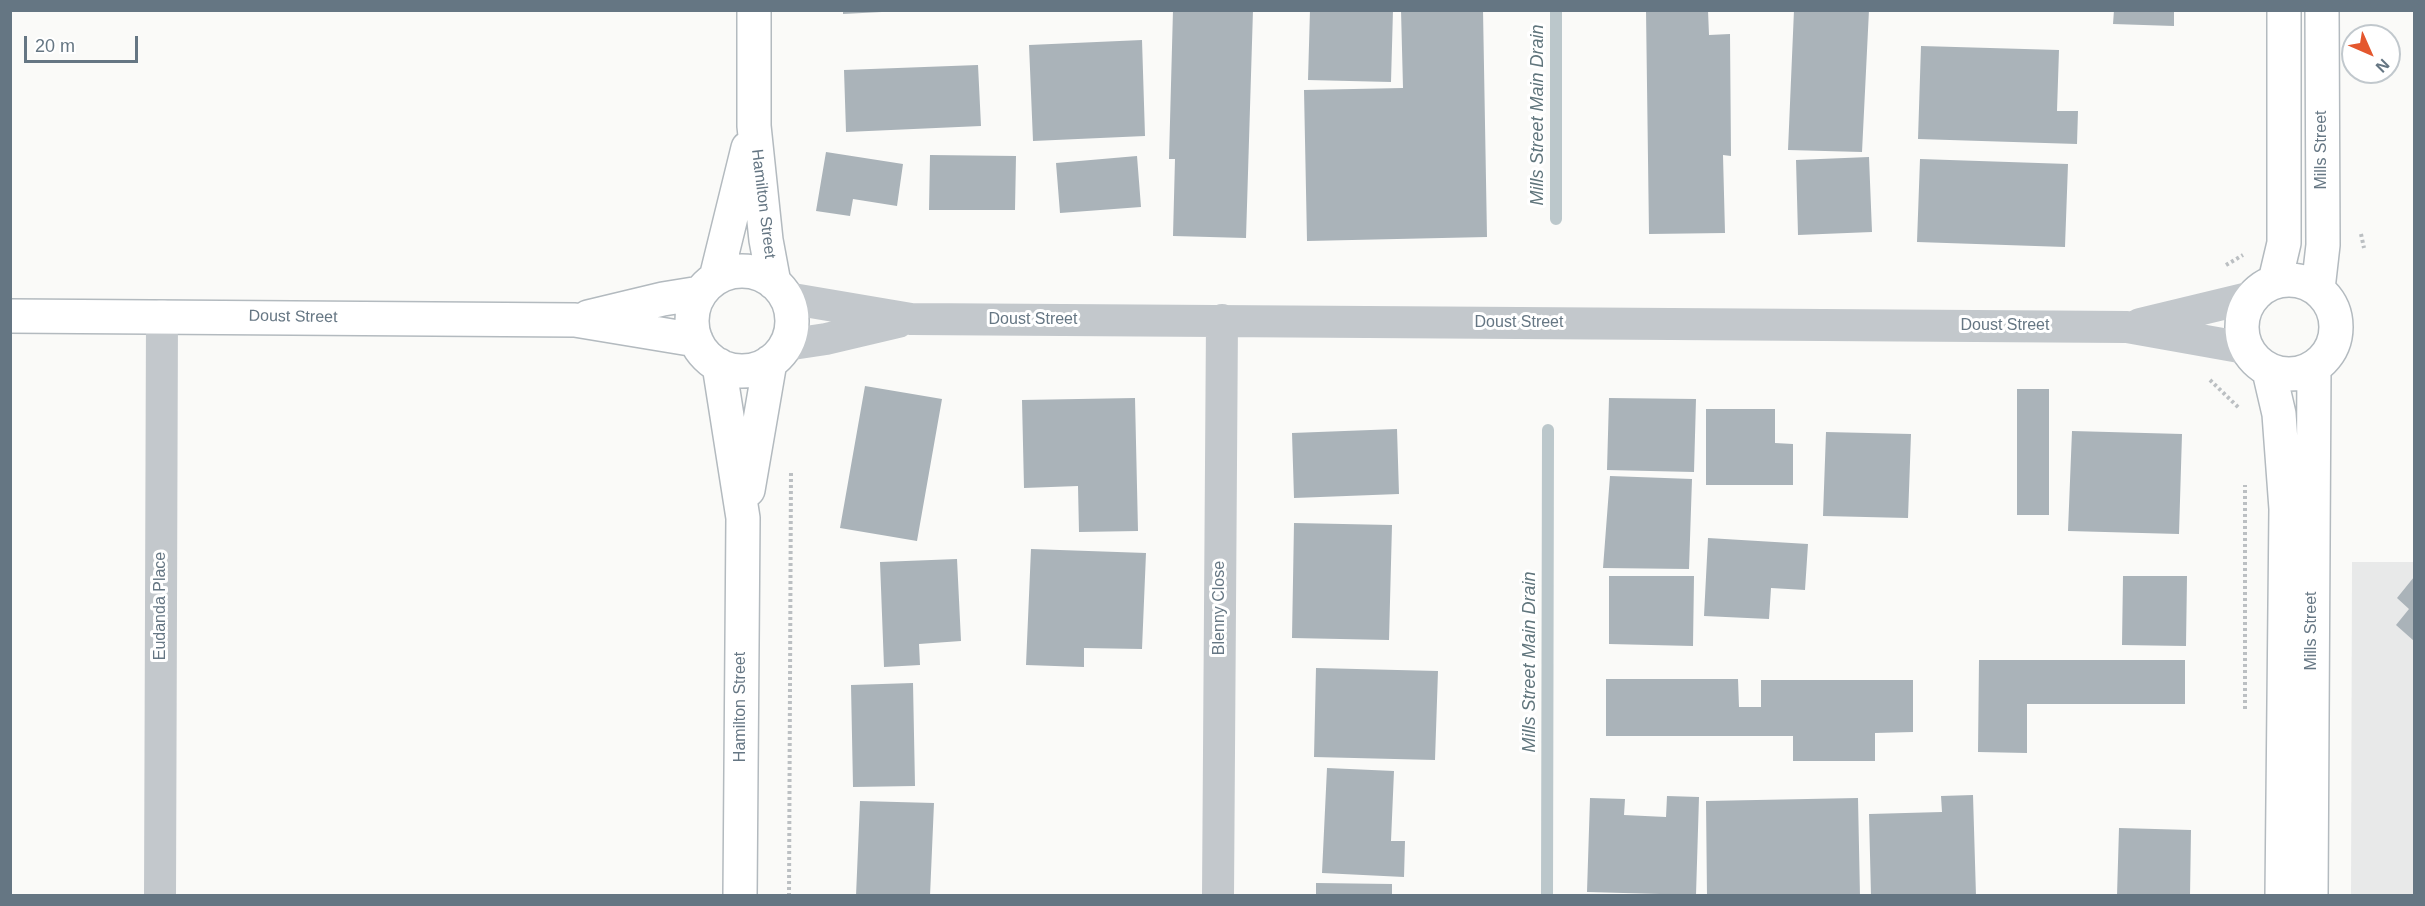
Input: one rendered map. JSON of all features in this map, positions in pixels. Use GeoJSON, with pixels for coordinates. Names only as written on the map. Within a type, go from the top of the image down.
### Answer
{"type":"FeatureCollection","features":[{"type":"Feature","properties":{"kind":"street","name":"Hamilton Street"},"geometry":{"type":"LineString","coordinates":[[754,10],[754,126],[766,240],[781,290]]}},
{"type":"Feature","properties":{"kind":"street"},"geometry":{"type":"LineString","coordinates":[[2263,289],[2290,279],[2305,282],[2318,289],[2329,300],[2335,314],[2336,329],[2333,344],[2314,368],[2300,374],[2284,375],[2269,371],[2259,365],[2245,348],[2241,322],[2263,289],[2284,243],[2283,10]]}},
{"type":"Feature","properties":{"kind":"street","name":"Mills Street"},"geometry":{"type":"LineString","coordinates":[[2318,289],[2323,245],[2322,10]]}},
{"type":"Feature","properties":{"kind":"street","name":"Hamilton Street"},"geometry":{"type":"LineString","coordinates":[[708,286],[754,126]]}},
{"type":"Feature","properties":{"kind":"street"},"geometry":{"type":"LineString","coordinates":[[743,270],[757,272],[781,290],[792,313],[792,330],[778,354],[758,369],[745,371],[719,365],[702,350],[696,340],[692,324],[694,308],[708,286],[729,272],[743,270]]}},
{"type":"Feature","properties":{"kind":"street","name":"Doust Street"},"geometry":{"type":"LineString","coordinates":[[575,320],[708,286]]}},
{"type":"Feature","properties":{"kind":"street","name":"Doust Street"},"geometry":{"type":"LineString","coordinates":[[2127,327],[2263,289]]}},
{"type":"Feature","properties":{"kind":"street","name":"Doust Street"},"geometry":{"type":"LineString","coordinates":[[781,290],[911,320]]}},
{"type":"Feature","properties":{"kind":"street","name":"Doust Street"},"geometry":{"type":"LineString","coordinates":[[10,316],[575,320],[696,340]]}},
{"type":"Feature","properties":{"kind":"street","name":"Eudanda Place"},"geometry":{"type":"LineString","coordinates":[[160,896],[162,316]]}},
{"type":"Feature","properties":{"kind":"street","name":"Doust Street"},"geometry":{"type":"LineString","coordinates":[[778,354],[826,339],[911,320],[2127,327],[2245,348]]}},
{"type":"Feature","properties":{"kind":"street","name":"Blenny Close"},"geometry":{"type":"LineString","coordinates":[[1218,896],[1222,321]]}},
{"type":"Feature","properties":{"kind":"street","name":"Hamilton Street"},"geometry":{"type":"LineString","coordinates":[[743,518],[778,354]]}},
{"type":"Feature","properties":{"kind":"street","name":"Hamilton Street"},"geometry":{"type":"LineString","coordinates":[[719,365],[743,518],[740,896]]}},
{"type":"Feature","properties":{"kind":"street","name":"Mills Street"},"geometry":{"type":"LineString","coordinates":[[2311,896],[2314,368]]}},
{"type":"Feature","properties":{"kind":"street","name":"Mills Street"},"geometry":{"type":"LineString","coordinates":[[2269,371],[2280,425],[2286,508],[2282,896]]}},
{"type":"Feature","properties":{"kind":"path"},"geometry":{"type":"LineString","coordinates":[[2221,268],[2246,253]]}},
{"type":"Feature","properties":{"kind":"path"},"geometry":{"type":"LineString","coordinates":[[2210,380],[2245,414]]}},
{"type":"Feature","properties":{"kind":"path"},"geometry":{"type":"LineString","coordinates":[[789,896],[790,460]]}},
{"type":"Feature","properties":{"kind":"path"},"geometry":{"type":"LineString","coordinates":[[2245,473],[2245,721]]}},
{"type":"Feature","properties":{"kind":"shaded area"},"geometry":{"type":"Polygon","coordinates":[[[2352,562],[2414,562],[2414,895],[2351,896],[2352,562]]]}},
{"type":"Feature","properties":{"kind":"building"},"geometry":{"type":"Polygon","coordinates":[[[843,10],[882,10],[882,12],[843,14],[843,10]]]}},
{"type":"Feature","properties":{"kind":"building"},"geometry":{"type":"Polygon","coordinates":[[[1173,10],[1253,10],[1246,238],[1173,236],[1175,159],[1169,159],[1173,10]]]}},
{"type":"Feature","properties":{"kind":"building"},"geometry":{"type":"Polygon","coordinates":[[[1310,10],[1393,10],[1391,82],[1308,80],[1310,10]]]}},
{"type":"Feature","properties":{"kind":"building"},"geometry":{"type":"Polygon","coordinates":[[[1401,10],[1483,10],[1487,237],[1307,241],[1304,90],[1403,88],[1401,10]]]}},
{"type":"Feature","properties":{"kind":"building"},"geometry":{"type":"Polygon","coordinates":[[[1646,10],[1708,10],[1709,35],[1730,34],[1731,156],[1723,155],[1725,233],[1649,234],[1646,10]]]}},
{"type":"Feature","properties":{"kind":"building"},"geometry":{"type":"Polygon","coordinates":[[[1794,10],[1869,10],[1862,152],[1788,150],[1794,10]]]}},
{"type":"Feature","properties":{"kind":"building"},"geometry":{"type":"Polygon","coordinates":[[[2114,10],[2174,10],[2174,26],[2113,24],[2114,10]]]}},
{"type":"Feature","properties":{"kind":"building"},"geometry":{"type":"Polygon","coordinates":[[[1142,40],[1145,136],[1033,141],[1029,45],[1142,40]]]}},
{"type":"Feature","properties":{"kind":"building"},"geometry":{"type":"Polygon","coordinates":[[[1921,46],[2059,50],[2057,111],[2078,111],[2077,144],[1918,139],[1921,46]]]}},
{"type":"Feature","properties":{"kind":"building"},"geometry":{"type":"Polygon","coordinates":[[[978,65],[981,126],[846,132],[844,70],[978,65]]]}},
{"type":"Feature","properties":{"kind":"building"},"geometry":{"type":"Polygon","coordinates":[[[826,152],[903,164],[897,206],[853,199],[850,216],[816,211],[826,152]]]}},
{"type":"Feature","properties":{"kind":"building"},"geometry":{"type":"Polygon","coordinates":[[[930,155],[1016,156],[1015,210],[929,210],[930,155]]]}},
{"type":"Feature","properties":{"kind":"building"},"geometry":{"type":"Polygon","coordinates":[[[1137,156],[1141,207],[1060,213],[1056,163],[1137,156]]]}},
{"type":"Feature","properties":{"kind":"building"},"geometry":{"type":"Polygon","coordinates":[[[1869,157],[1872,232],[1798,235],[1796,160],[1869,157]]]}},
{"type":"Feature","properties":{"kind":"building"},"geometry":{"type":"Polygon","coordinates":[[[1920,159],[2068,164],[2065,247],[1917,242],[1920,159]]]}},
{"type":"Feature","properties":{"kind":"building"},"geometry":{"type":"Polygon","coordinates":[[[865,386],[942,399],[917,541],[840,528],[865,386]]]}},
{"type":"Feature","properties":{"kind":"building"},"geometry":{"type":"Polygon","coordinates":[[[2017,389],[2049,389],[2049,515],[2017,515],[2017,389]]]}},
{"type":"Feature","properties":{"kind":"building"},"geometry":{"type":"Polygon","coordinates":[[[1135,398],[1138,531],[1079,532],[1078,486],[1024,488],[1022,400],[1135,398]]]}},
{"type":"Feature","properties":{"kind":"building"},"geometry":{"type":"Polygon","coordinates":[[[1609,398],[1696,399],[1694,472],[1607,470],[1609,398]]]}},
{"type":"Feature","properties":{"kind":"building"},"geometry":{"type":"Polygon","coordinates":[[[1706,409],[1775,409],[1775,443],[1793,444],[1793,485],[1706,485],[1706,409]]]}},
{"type":"Feature","properties":{"kind":"building"},"geometry":{"type":"Polygon","coordinates":[[[1397,429],[1399,494],[1294,498],[1292,433],[1397,429]]]}},
{"type":"Feature","properties":{"kind":"building"},"geometry":{"type":"Polygon","coordinates":[[[2072,431],[2182,434],[2179,534],[2068,531],[2072,431]]]}},
{"type":"Feature","properties":{"kind":"building"},"geometry":{"type":"Polygon","coordinates":[[[1826,432],[1911,434],[1908,518],[1823,516],[1826,432]]]}},
{"type":"Feature","properties":{"kind":"building"},"geometry":{"type":"Polygon","coordinates":[[[1610,476],[1692,479],[1689,569],[1603,568],[1610,476]]]}},
{"type":"Feature","properties":{"kind":"building"},"geometry":{"type":"Polygon","coordinates":[[[1294,523],[1392,525],[1389,640],[1292,638],[1294,523]]]}},
{"type":"Feature","properties":{"kind":"building"},"geometry":{"type":"Polygon","coordinates":[[[1708,538],[1808,544],[1805,590],[1771,588],[1769,619],[1704,616],[1708,538]]]}},
{"type":"Feature","properties":{"kind":"building"},"geometry":{"type":"Polygon","coordinates":[[[1031,549],[1146,553],[1142,649],[1084,648],[1084,667],[1026,665],[1031,549]]]}},
{"type":"Feature","properties":{"kind":"building"},"geometry":{"type":"Polygon","coordinates":[[[957,559],[961,641],[919,644],[920,665],[884,667],[880,562],[957,559]]]}},
{"type":"Feature","properties":{"kind":"building"},"geometry":{"type":"Polygon","coordinates":[[[1609,576],[1694,576],[1693,646],[1609,644],[1609,576]]]}},
{"type":"Feature","properties":{"kind":"building"},"geometry":{"type":"Polygon","coordinates":[[[2123,576],[2187,576],[2186,646],[2122,645],[2123,576]]]}},
{"type":"Feature","properties":{"kind":"building"},"geometry":{"type":"Polygon","coordinates":[[[2414,577],[2414,641],[2396,625],[2409,609],[2397,598],[2414,577]]]}},
{"type":"Feature","properties":{"kind":"building"},"geometry":{"type":"Polygon","coordinates":[[[1979,660],[2185,660],[2185,704],[2027,704],[2027,753],[1978,752],[1979,660]]]}},
{"type":"Feature","properties":{"kind":"building"},"geometry":{"type":"Polygon","coordinates":[[[1316,668],[1438,671],[1435,760],[1314,757],[1316,668]]]}},
{"type":"Feature","properties":{"kind":"building"},"geometry":{"type":"Polygon","coordinates":[[[1606,679],[1738,679],[1739,707],[1761,707],[1761,680],[1913,680],[1913,732],[1875,733],[1875,761],[1793,761],[1793,736],[1606,736],[1606,679]]]}},
{"type":"Feature","properties":{"kind":"building"},"geometry":{"type":"Polygon","coordinates":[[[913,683],[915,786],[853,787],[851,685],[913,683]]]}},
{"type":"Feature","properties":{"kind":"building"},"geometry":{"type":"Polygon","coordinates":[[[1327,768],[1394,771],[1391,841],[1405,841],[1404,877],[1322,873],[1327,768]]]}},
{"type":"Feature","properties":{"kind":"building"},"geometry":{"type":"Polygon","coordinates":[[[1973,795],[1976,896],[1871,896],[1869,814],[1942,812],[1941,796],[1973,795]]]}},
{"type":"Feature","properties":{"kind":"building"},"geometry":{"type":"Polygon","coordinates":[[[1667,796],[1699,797],[1696,895],[1587,892],[1590,798],[1625,799],[1624,815],[1666,817],[1667,796]]]}},
{"type":"Feature","properties":{"kind":"building"},"geometry":{"type":"Polygon","coordinates":[[[1858,798],[1860,896],[1707,896],[1706,801],[1858,798]]]}},
{"type":"Feature","properties":{"kind":"building"},"geometry":{"type":"Polygon","coordinates":[[[860,801],[934,803],[930,896],[856,896],[860,801]]]}},
{"type":"Feature","properties":{"kind":"building"},"geometry":{"type":"Polygon","coordinates":[[[2119,828],[2191,830],[2190,896],[2117,896],[2119,828]]]}},
{"type":"Feature","properties":{"kind":"building"},"geometry":{"type":"Polygon","coordinates":[[[1316,883],[1392,884],[1392,896],[1316,896],[1316,883]]]}},
{"type":"Feature","properties":{"kind":"waterway","name":"Mills Street Main Drain"},"geometry":{"type":"LineString","coordinates":[[1556,10],[1556,219]]}},
{"type":"Feature","properties":{"kind":"waterway","name":"Mills Street Main Drain"},"geometry":{"type":"LineString","coordinates":[[1547,896],[1548,430]]}}]}
